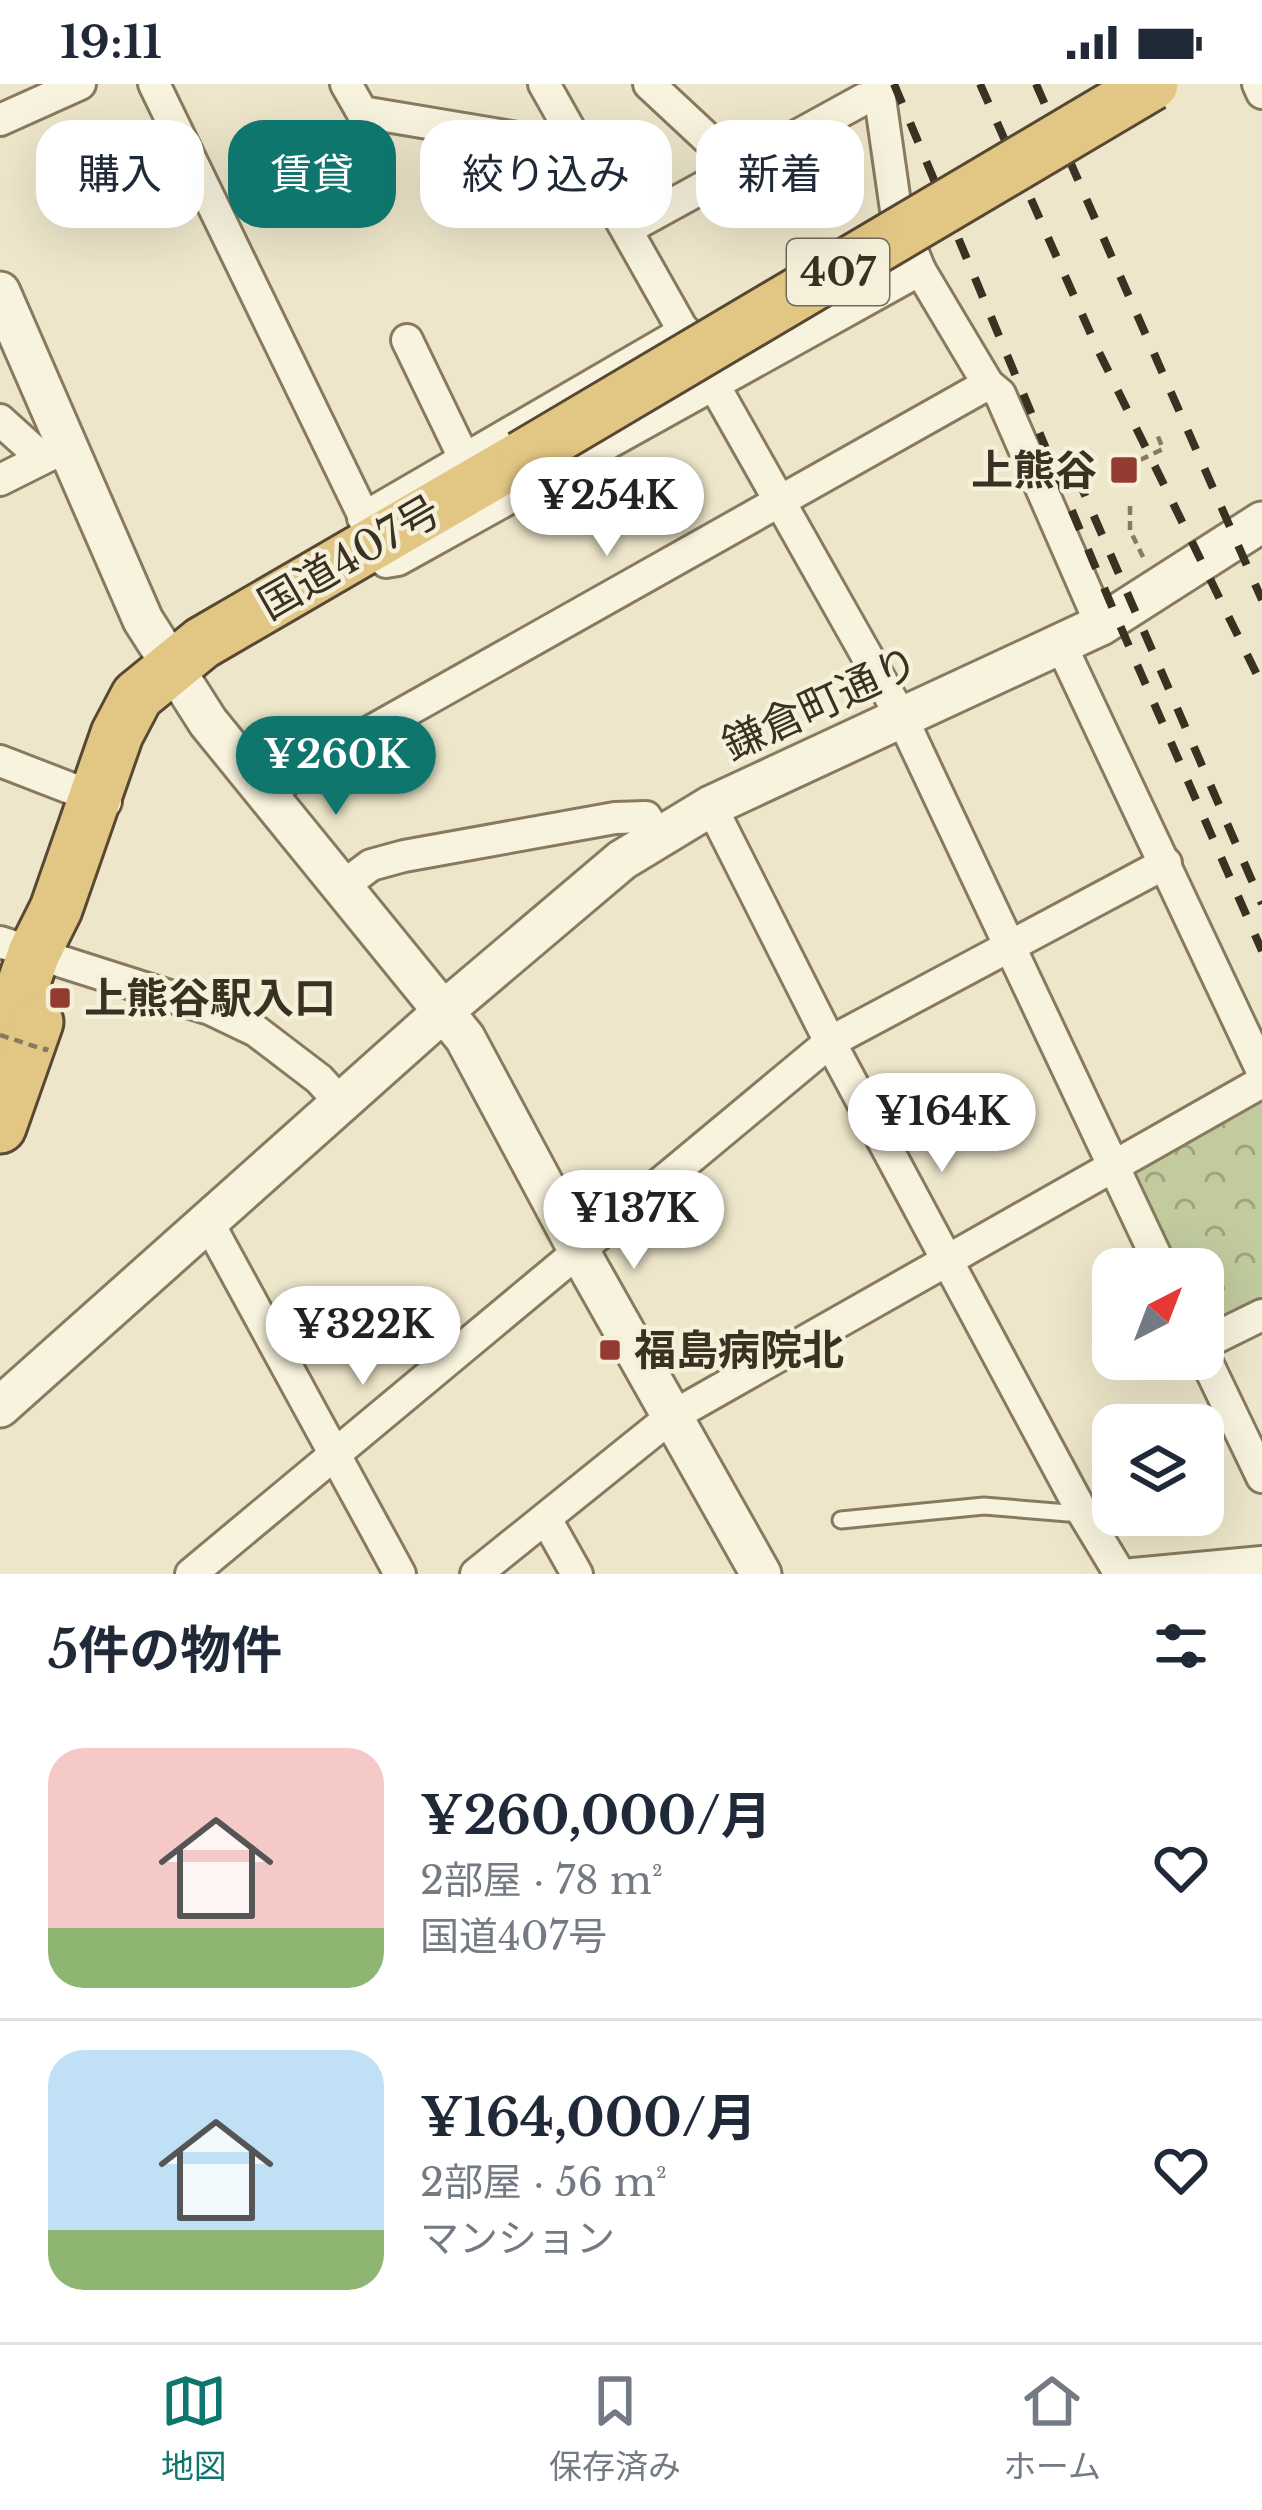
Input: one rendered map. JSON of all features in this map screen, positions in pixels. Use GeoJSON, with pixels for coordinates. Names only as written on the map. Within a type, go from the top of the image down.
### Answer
{"type":"FeatureCollection","features":[{"type":"Feature","properties":{"kind":"highway","name":"国道407号"},"geometry":{"type":"LineString","coordinates":[[170,668],[370,530],[522,457],[1152,84]]}},
{"type":"Feature","properties":{"kind":"highway"},"geometry":{"type":"LineString","coordinates":[[0,1127],[31,952],[170,668]]}},
{"type":"Feature","properties":{"kind":"highway"},"geometry":{"type":"LineString","coordinates":[[24,1049],[31,952]]}},
{"type":"Feature","properties":{"kind":"street"},"geometry":{"type":"LineString","coordinates":[[0,120],[80,84]]}},
{"type":"Feature","properties":{"kind":"street"},"geometry":{"type":"LineString","coordinates":[[154,84],[386,562],[398,560],[920,270]]}},
{"type":"Feature","properties":{"kind":"street"},"geometry":{"type":"LineString","coordinates":[[346,84],[362,112],[420,122]]}},
{"type":"Feature","properties":{"kind":"street"},"geometry":{"type":"LineString","coordinates":[[544,84],[565,120]]}},
{"type":"Feature","properties":{"kind":"street"},"geometry":{"type":"LineString","coordinates":[[649,84],[696,128]]}},
{"type":"Feature","properties":{"kind":"street"},"geometry":{"type":"LineString","coordinates":[[1258,84],[1262,93]]}},
{"type":"Feature","properties":{"kind":"street"},"geometry":{"type":"LineString","coordinates":[[826,120],[879,90],[896,210],[920,270],[988,384],[1000,394],[1101,625]]}},
{"type":"Feature","properties":{"kind":"street"},"geometry":{"type":"LineString","coordinates":[[696,191],[627,229],[902,718],[1152,1248]]}},
{"type":"Feature","properties":{"kind":"street"},"geometry":{"type":"LineString","coordinates":[[370,530],[464,458],[896,210]]}},
{"type":"Feature","properties":{"kind":"street"},"geometry":{"type":"LineString","coordinates":[[0,292],[54,452],[170,668],[208,722],[465,1038],[761,1574]]}},
{"type":"Feature","properties":{"kind":"street"},"geometry":{"type":"LineString","coordinates":[[407,340],[464,458]]}},
{"type":"Feature","properties":{"kind":"street"},"geometry":{"type":"LineString","coordinates":[[268,795],[293,775],[988,384]]}},
{"type":"Feature","properties":{"kind":"street"},"geometry":{"type":"LineString","coordinates":[[0,420],[54,452]]}},
{"type":"Feature","properties":{"kind":"street"},"geometry":{"type":"LineString","coordinates":[[0,480],[54,452]]}},
{"type":"Feature","properties":{"kind":"street","name":"鎌倉町通り"},"geometry":{"type":"LineString","coordinates":[[0,1407],[445,1010],[622,860],[712,806],[1101,625],[1262,522]]}},
{"type":"Feature","properties":{"kind":"street"},"geometry":{"type":"LineString","coordinates":[[1061,645],[1262,1071]]}},
{"type":"Feature","properties":{"kind":"street"},"geometry":{"type":"LineString","coordinates":[[0,761],[107,802]]}},
{"type":"Feature","properties":{"kind":"street"},"geometry":{"type":"LineString","coordinates":[[712,806],[830,1042],[1120,1574]]}},
{"type":"Feature","properties":{"kind":"street"},"geometry":{"type":"LineString","coordinates":[[343,886],[371,865],[404,856],[615,818],[646,817],[658,836]]}},
{"type":"Feature","properties":{"kind":"street"},"geometry":{"type":"LineString","coordinates":[[190,1574],[830,1042],[1166,863]]}},
{"type":"Feature","properties":{"kind":"street"},"geometry":{"type":"LineString","coordinates":[[31,952],[210,1010],[256,1031],[319,1079],[340,1103]]}},
{"type":"Feature","properties":{"kind":"street"},"geometry":{"type":"LineString","coordinates":[[476,1574],[671,1417],[1262,1082]]}},
{"type":"Feature","properties":{"kind":"street"},"geometry":{"type":"LineString","coordinates":[[208,1222],[400,1574]]}},
{"type":"Feature","properties":{"kind":"street"},"geometry":{"type":"LineString","coordinates":[[1224,1334],[1262,1316]]}},
{"type":"Feature","properties":{"kind":"street"},"geometry":{"type":"LineString","coordinates":[[1215,1380],[1262,1477]]}},
{"type":"Feature","properties":{"kind":"street"},"geometry":{"type":"LineString","coordinates":[[546,1519],[577,1574]]}},
{"type":"Feature","properties":{"kind":"street"},"geometry":{"type":"LineString","coordinates":[[1133,1574],[1262,1562]]}},
{"type":"Feature","properties":{"kind":"lane"},"geometry":{"type":"LineString","coordinates":[[841,1520],[983,1506],[1068,1513],[1080,1508]]}},
{"type":"Feature","properties":{"kind":"path"},"geometry":{"type":"LineString","coordinates":[[1140,460],[1163,449],[1157,434]]}},
{"type":"Feature","properties":{"kind":"path"},"geometry":{"type":"LineString","coordinates":[[1130,506],[1130,530],[1152,575]]}},
{"type":"Feature","properties":{"kind":"path"},"geometry":{"type":"LineString","coordinates":[[0,1034],[46,1050],[24,1049]]}},
{"type":"Feature","properties":{"kind":"green space"},"geometry":{"type":"Polygon","coordinates":[[[1262,1100],[1262,1303],[1224,1321],[1224,1248],[1167,1248],[1131,1171],[1262,1100]]]}},
{"type":"Feature","properties":{"kind":"railway"},"geometry":{"type":"LineString","coordinates":[[894,84],[1115,614],[1262,951]]}},
{"type":"Feature","properties":{"kind":"railway"},"geometry":{"type":"LineString","coordinates":[[980,84],[1097,348],[1262,685]]}},
{"type":"Feature","properties":{"kind":"railway"},"geometry":{"type":"LineString","coordinates":[[1036,84],[1262,600]]}},
{"type":"Feature","properties":{"kind":"railway"},"geometry":{"type":"LineString","coordinates":[[1077,477],[1262,904]]}},
{"type":"Feature","properties":{"kind":"place","name":"上熊谷"},"geometry":{"type":"Point","coordinates":[1124,470]}},
{"type":"Feature","properties":{"kind":"place","name":"上熊谷駅入口"},"geometry":{"type":"Point","coordinates":[60,998]}},
{"type":"Feature","properties":{"kind":"place","name":"福島病院北"},"geometry":{"type":"Point","coordinates":[610,1350]}}]}
